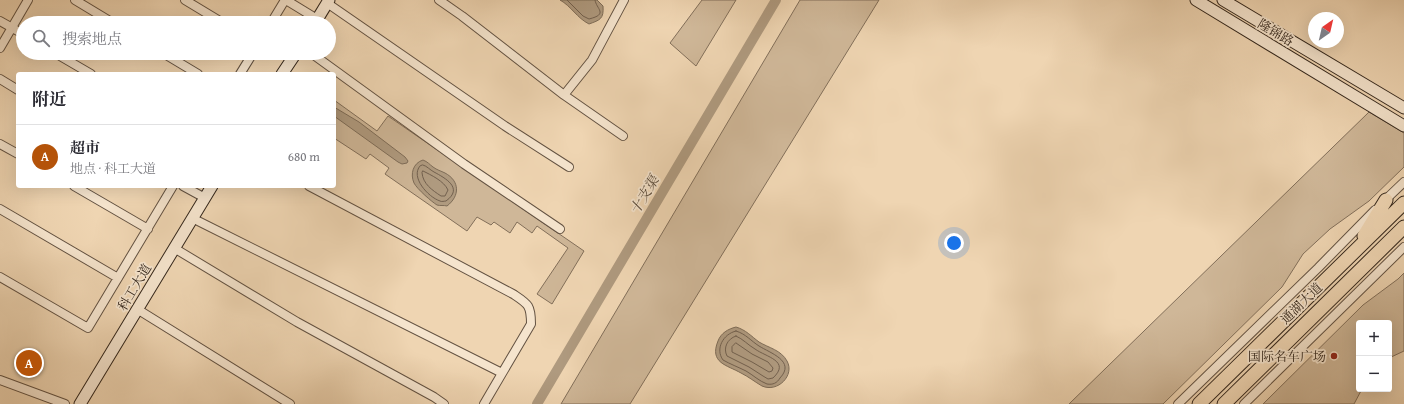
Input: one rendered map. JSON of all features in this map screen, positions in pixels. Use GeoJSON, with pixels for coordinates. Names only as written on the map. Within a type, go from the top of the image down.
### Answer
{"type":"FeatureCollection","features":[{"type":"Feature","properties":{"kind":"main road","name":"隆锦路"},"geometry":{"type":"LineString","coordinates":[[1196,0],[1404,126]]}},
{"type":"Feature","properties":{"kind":"main road","name":"隆锦路"},"geometry":{"type":"LineString","coordinates":[[1223,0],[1404,108]]}},
{"type":"Feature","properties":{"kind":"main road"},"geometry":{"type":"LineString","coordinates":[[319,16],[328,1]]}},
{"type":"Feature","properties":{"kind":"main road"},"geometry":{"type":"LineString","coordinates":[[283,72],[291,60]]}},
{"type":"Feature","properties":{"kind":"main road","name":"科工大道"},"geometry":{"type":"LineString","coordinates":[[80,404],[211,188]]}},
{"type":"Feature","properties":{"kind":"main road"},"geometry":{"type":"LineString","coordinates":[[1354,252],[1386,200]]}},
{"type":"Feature","properties":{"kind":"main road","name":"通湖大道"},"geometry":{"type":"LineString","coordinates":[[1199,404],[1404,203]]}},
{"type":"Feature","properties":{"kind":"main road","name":"通湖大道"},"geometry":{"type":"LineString","coordinates":[[1224,404],[1404,227]]}},
{"type":"Feature","properties":{"kind":"street"},"geometry":{"type":"LineString","coordinates":[[19,16],[28,0]]}},
{"type":"Feature","properties":{"kind":"street"},"geometry":{"type":"LineString","coordinates":[[75,0],[101,16]]}},
{"type":"Feature","properties":{"kind":"street"},"geometry":{"type":"LineString","coordinates":[[185,0],[212,16]]}},
{"type":"Feature","properties":{"kind":"street"},"geometry":{"type":"LineString","coordinates":[[275,16],[285,0],[309,16]]}},
{"type":"Feature","properties":{"kind":"street"},"geometry":{"type":"LineString","coordinates":[[439,0],[564,95],[623,136]]}},
{"type":"Feature","properties":{"kind":"street"},"geometry":{"type":"LineString","coordinates":[[564,95],[592,60],[624,0]]}},
{"type":"Feature","properties":{"kind":"street"},"geometry":{"type":"LineString","coordinates":[[328,1],[505,126],[570,167]]}},
{"type":"Feature","properties":{"kind":"street"},"geometry":{"type":"LineString","coordinates":[[0,21],[16,30]]}},
{"type":"Feature","properties":{"kind":"street"},"geometry":{"type":"LineString","coordinates":[[0,48],[16,21]]}},
{"type":"Feature","properties":{"kind":"street"},"geometry":{"type":"LineString","coordinates":[[67,60],[88,72]]}},
{"type":"Feature","properties":{"kind":"street"},"geometry":{"type":"LineString","coordinates":[[175,60],[195,72]]}},
{"type":"Feature","properties":{"kind":"street"},"geometry":{"type":"LineString","coordinates":[[241,72],[249,60]]}},
{"type":"Feature","properties":{"kind":"street"},"geometry":{"type":"LineString","coordinates":[[321,60],[464,164],[560,229]]}},
{"type":"Feature","properties":{"kind":"street"},"geometry":{"type":"LineString","coordinates":[[0,79],[16,89]]}},
{"type":"Feature","properties":{"kind":"street"},"geometry":{"type":"LineString","coordinates":[[0,144],[16,153]]}},
{"type":"Feature","properties":{"kind":"street"},"geometry":{"type":"LineString","coordinates":[[1178,404],[1404,182]]}},
{"type":"Feature","properties":{"kind":"street"},"geometry":{"type":"LineString","coordinates":[[77,188],[148,229]]}},
{"type":"Feature","properties":{"kind":"street"},"geometry":{"type":"LineString","coordinates":[[0,277],[88,328],[172,188]]}},
{"type":"Feature","properties":{"kind":"street"},"geometry":{"type":"LineString","coordinates":[[188,188],[205,198]]}},
{"type":"Feature","properties":{"kind":"street"},"geometry":{"type":"LineString","coordinates":[[313,188],[526,302],[531,311],[531,324],[484,404]]}},
{"type":"Feature","properties":{"kind":"street"},"geometry":{"type":"LineString","coordinates":[[0,208],[118,278]]}},
{"type":"Feature","properties":{"kind":"street"},"geometry":{"type":"LineString","coordinates":[[192,218],[502,373]]}},
{"type":"Feature","properties":{"kind":"street"},"geometry":{"type":"LineString","coordinates":[[1244,404],[1404,247]]}},
{"type":"Feature","properties":{"kind":"street"},"geometry":{"type":"LineString","coordinates":[[174,248],[297,322],[434,396],[444,404]]}},
{"type":"Feature","properties":{"kind":"street"},"geometry":{"type":"LineString","coordinates":[[137,310],[290,404]]}},
{"type":"Feature","properties":{"kind":"street"},"geometry":{"type":"LineString","coordinates":[[0,380],[65,404]]}},
{"type":"Feature","properties":{"kind":"shaded area"},"geometry":{"type":"Polygon","coordinates":[[[702,0],[736,0],[696,66],[670,43],[702,0]]]}},
{"type":"Feature","properties":{"kind":"shaded area"},"geometry":{"type":"Polygon","coordinates":[[[800,0],[879,0],[630,404],[561,404],[800,0]]]}},
{"type":"Feature","properties":{"kind":"shaded area"},"geometry":{"type":"Polygon","coordinates":[[[336,101],[377,131],[388,116],[584,251],[552,304],[537,294],[568,248],[537,226],[532,233],[517,222],[510,233],[494,222],[491,225],[477,217],[467,231],[385,174],[389,168],[370,154],[366,159],[336,139],[336,101]]]}},
{"type":"Feature","properties":{"kind":"shaded area"},"geometry":{"type":"Polygon","coordinates":[[[1369,112],[1404,133],[1404,167],[1369,201],[1330,229],[1303,254],[1282,287],[1163,404],[1069,404],[1369,112]]]}},
{"type":"Feature","properties":{"kind":"shaded area","name":"国际名车广场"},"geometry":{"type":"Polygon","coordinates":[[[1404,273],[1404,351],[1392,357],[1392,320],[1356,320],[1356,392],[1360,392],[1354,404],[1263,404],[1363,305],[1404,273]]]}},
{"type":"Feature","properties":{"kind":"water"},"geometry":{"type":"Polygon","coordinates":[[[560,0],[597,0],[603,6],[603,14],[599,20],[589,24],[581,19],[560,0]]]}},
{"type":"Feature","properties":{"kind":"water"},"geometry":{"type":"Polygon","coordinates":[[[336,108],[359,122],[405,157],[408,161],[407,163],[402,164],[336,117],[336,108]]]}},
{"type":"Feature","properties":{"kind":"water"},"geometry":{"type":"Polygon","coordinates":[[[423,160],[434,168],[450,176],[456,184],[456,193],[454,198],[447,206],[438,205],[435,203],[421,192],[414,183],[412,176],[413,169],[420,161],[423,160]]]}},
{"type":"Feature","properties":{"kind":"water"},"geometry":{"type":"Polygon","coordinates":[[[736,327],[746,331],[759,342],[782,354],[789,366],[789,372],[784,381],[774,387],[768,388],[762,386],[725,365],[718,359],[716,348],[719,338],[725,332],[736,327]]]}},
{"type":"Feature","properties":{"kind":"waterway","name":"十支渠"},"geometry":{"type":"LineString","coordinates":[[537,404],[776,0]]}},
{"type":"Feature","properties":{"kind":"place","name":"国际名车广场"},"geometry":{"type":"Point","coordinates":[1334,356]}},
{"type":"Feature","properties":{"kind":"place","name":"超市"},"geometry":{"type":"Point","coordinates":[29,363]}}]}
